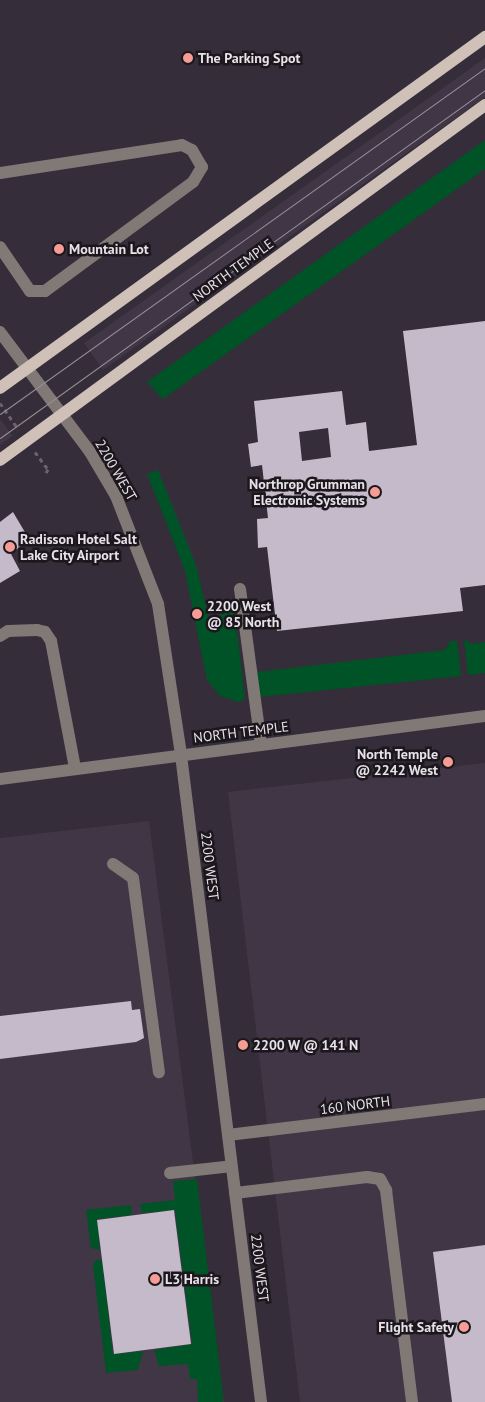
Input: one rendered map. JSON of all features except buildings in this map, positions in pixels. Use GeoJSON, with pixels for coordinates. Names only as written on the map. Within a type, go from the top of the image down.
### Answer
{"type":"FeatureCollection","features":[{"type":"Feature","properties":{"kind":"main road"},"geometry":{"type":"LineString","coordinates":[[0,388],[485,37]]}},
{"type":"Feature","properties":{"kind":"main road","name":"NORTH TEMPLE"},"geometry":{"type":"LineString","coordinates":[[0,460],[485,105]]}},
{"type":"Feature","properties":{"kind":"street"},"geometry":{"type":"LineString","coordinates":[[0,173],[182,145],[192,150],[202,167],[193,182],[45,291],[30,291],[0,247]]}},
{"type":"Feature","properties":{"kind":"street","name":"2200 WEST"},"geometry":{"type":"LineString","coordinates":[[0,332],[62,414],[116,496],[148,572],[164,636],[181,755],[261,1402]]}},
{"type":"Feature","properties":{"kind":"street"},"geometry":{"type":"LineString","coordinates":[[240,590],[260,745]]}},
{"type":"Feature","properties":{"kind":"street"},"geometry":{"type":"LineString","coordinates":[[0,636],[8,631],[37,630],[45,632],[51,640],[75,768]]}},
{"type":"Feature","properties":{"kind":"street","name":"NORTH TEMPLE"},"geometry":{"type":"LineString","coordinates":[[0,779],[485,716]]}},
{"type":"Feature","properties":{"kind":"street"},"geometry":{"type":"LineString","coordinates":[[114,864],[132,878],[159,1072]]}},
{"type":"Feature","properties":{"kind":"street","name":"160 NORTH"},"geometry":{"type":"LineString","coordinates":[[228,1135],[485,1104]]}},
{"type":"Feature","properties":{"kind":"street"},"geometry":{"type":"LineString","coordinates":[[170,1173],[232,1166]]}},
{"type":"Feature","properties":{"kind":"street"},"geometry":{"type":"LineString","coordinates":[[235,1193],[367,1177],[380,1179],[386,1190],[412,1402]]}},
{"type":"Feature","properties":{"kind":"path"},"geometry":{"type":"LineString","coordinates":[[45,475],[48,469]]}},
{"type":"Feature","properties":{"kind":"shaded area"},"geometry":{"type":"Polygon","coordinates":[[[485,58],[485,97],[103,370],[84,343],[485,58]]]}},
{"type":"Feature","properties":{"kind":"shaded area"},"geometry":{"type":"Polygon","coordinates":[[[0,419],[13,436],[0,445],[0,419]]]}},
{"type":"Feature","properties":{"kind":"shaded area"},"geometry":{"type":"Polygon","coordinates":[[[485,763],[485,1402],[300,1402],[228,792],[485,763]]]}},
{"type":"Feature","properties":{"kind":"shaded area"},"geometry":{"type":"Polygon","coordinates":[[[149,821],[224,1402],[0,1402],[0,838],[149,821]]]}},
{"type":"Feature","properties":{"kind":"green space"},"geometry":{"type":"Polygon","coordinates":[[[485,140],[485,169],[163,399],[147,382],[485,140]]]}},
{"type":"Feature","properties":{"kind":"green space"},"geometry":{"type":"Polygon","coordinates":[[[158,470],[196,565],[210,623],[234,605],[245,699],[239,702],[220,696],[207,680],[185,571],[147,474],[158,470]]]}},
{"type":"Feature","properties":{"kind":"green space"},"geometry":{"type":"Polygon","coordinates":[[[464,639],[471,644],[485,642],[485,673],[468,675],[464,639]]]}},
{"type":"Feature","properties":{"kind":"green space"},"geometry":{"type":"Polygon","coordinates":[[[450,641],[457,641],[461,676],[259,697],[256,672],[445,650],[450,641]]]}},
{"type":"Feature","properties":{"kind":"green space"},"geometry":{"type":"Polygon","coordinates":[[[197,1179],[223,1402],[198,1402],[197,1379],[190,1379],[188,1364],[159,1366],[154,1350],[192,1344],[175,1210],[142,1213],[140,1204],[175,1200],[173,1181],[197,1179]]]}},
{"type":"Feature","properties":{"kind":"green space"},"geometry":{"type":"Polygon","coordinates":[[[131,1205],[132,1215],[97,1219],[100,1250],[91,1248],[86,1210],[131,1205]]]}},
{"type":"Feature","properties":{"kind":"green space"},"geometry":{"type":"Polygon","coordinates":[[[96,1260],[102,1260],[113,1354],[143,1351],[138,1370],[106,1373],[93,1265],[96,1260]]]}},
{"type":"Feature","properties":{"kind":"tram line"},"geometry":{"type":"LineString","coordinates":[[0,414],[485,68]]}},
{"type":"Feature","properties":{"kind":"tram line"},"geometry":{"type":"LineString","coordinates":[[0,438],[485,90]]}},
{"type":"Feature","properties":{"kind":"place","name":"The Parking Spot"},"geometry":{"type":"Point","coordinates":[188,58]}},
{"type":"Feature","properties":{"kind":"place","name":"Mountain Lot"},"geometry":{"type":"Point","coordinates":[59,249]}},
{"type":"Feature","properties":{"kind":"place","name":"Northrop Grumman Electronic Systems"},"geometry":{"type":"Point","coordinates":[375,492]}},
{"type":"Feature","properties":{"kind":"place","name":"Radisson Hotel Salt Lake City Airport"},"geometry":{"type":"Point","coordinates":[10,547]}},
{"type":"Feature","properties":{"kind":"place","name":"2200 West @ 85 North"},"geometry":{"type":"Point","coordinates":[197,614]}},
{"type":"Feature","properties":{"kind":"place","name":"North Temple @ 2242 West"},"geometry":{"type":"Point","coordinates":[448,762]}},
{"type":"Feature","properties":{"kind":"place","name":"2200 W @ 141 N"},"geometry":{"type":"Point","coordinates":[243,1045]}},
{"type":"Feature","properties":{"kind":"place","name":"L3 Harris"},"geometry":{"type":"Point","coordinates":[155,1279]}},
{"type":"Feature","properties":{"kind":"place","name":"Flight Safety"},"geometry":{"type":"Point","coordinates":[464,1327]}}]}
